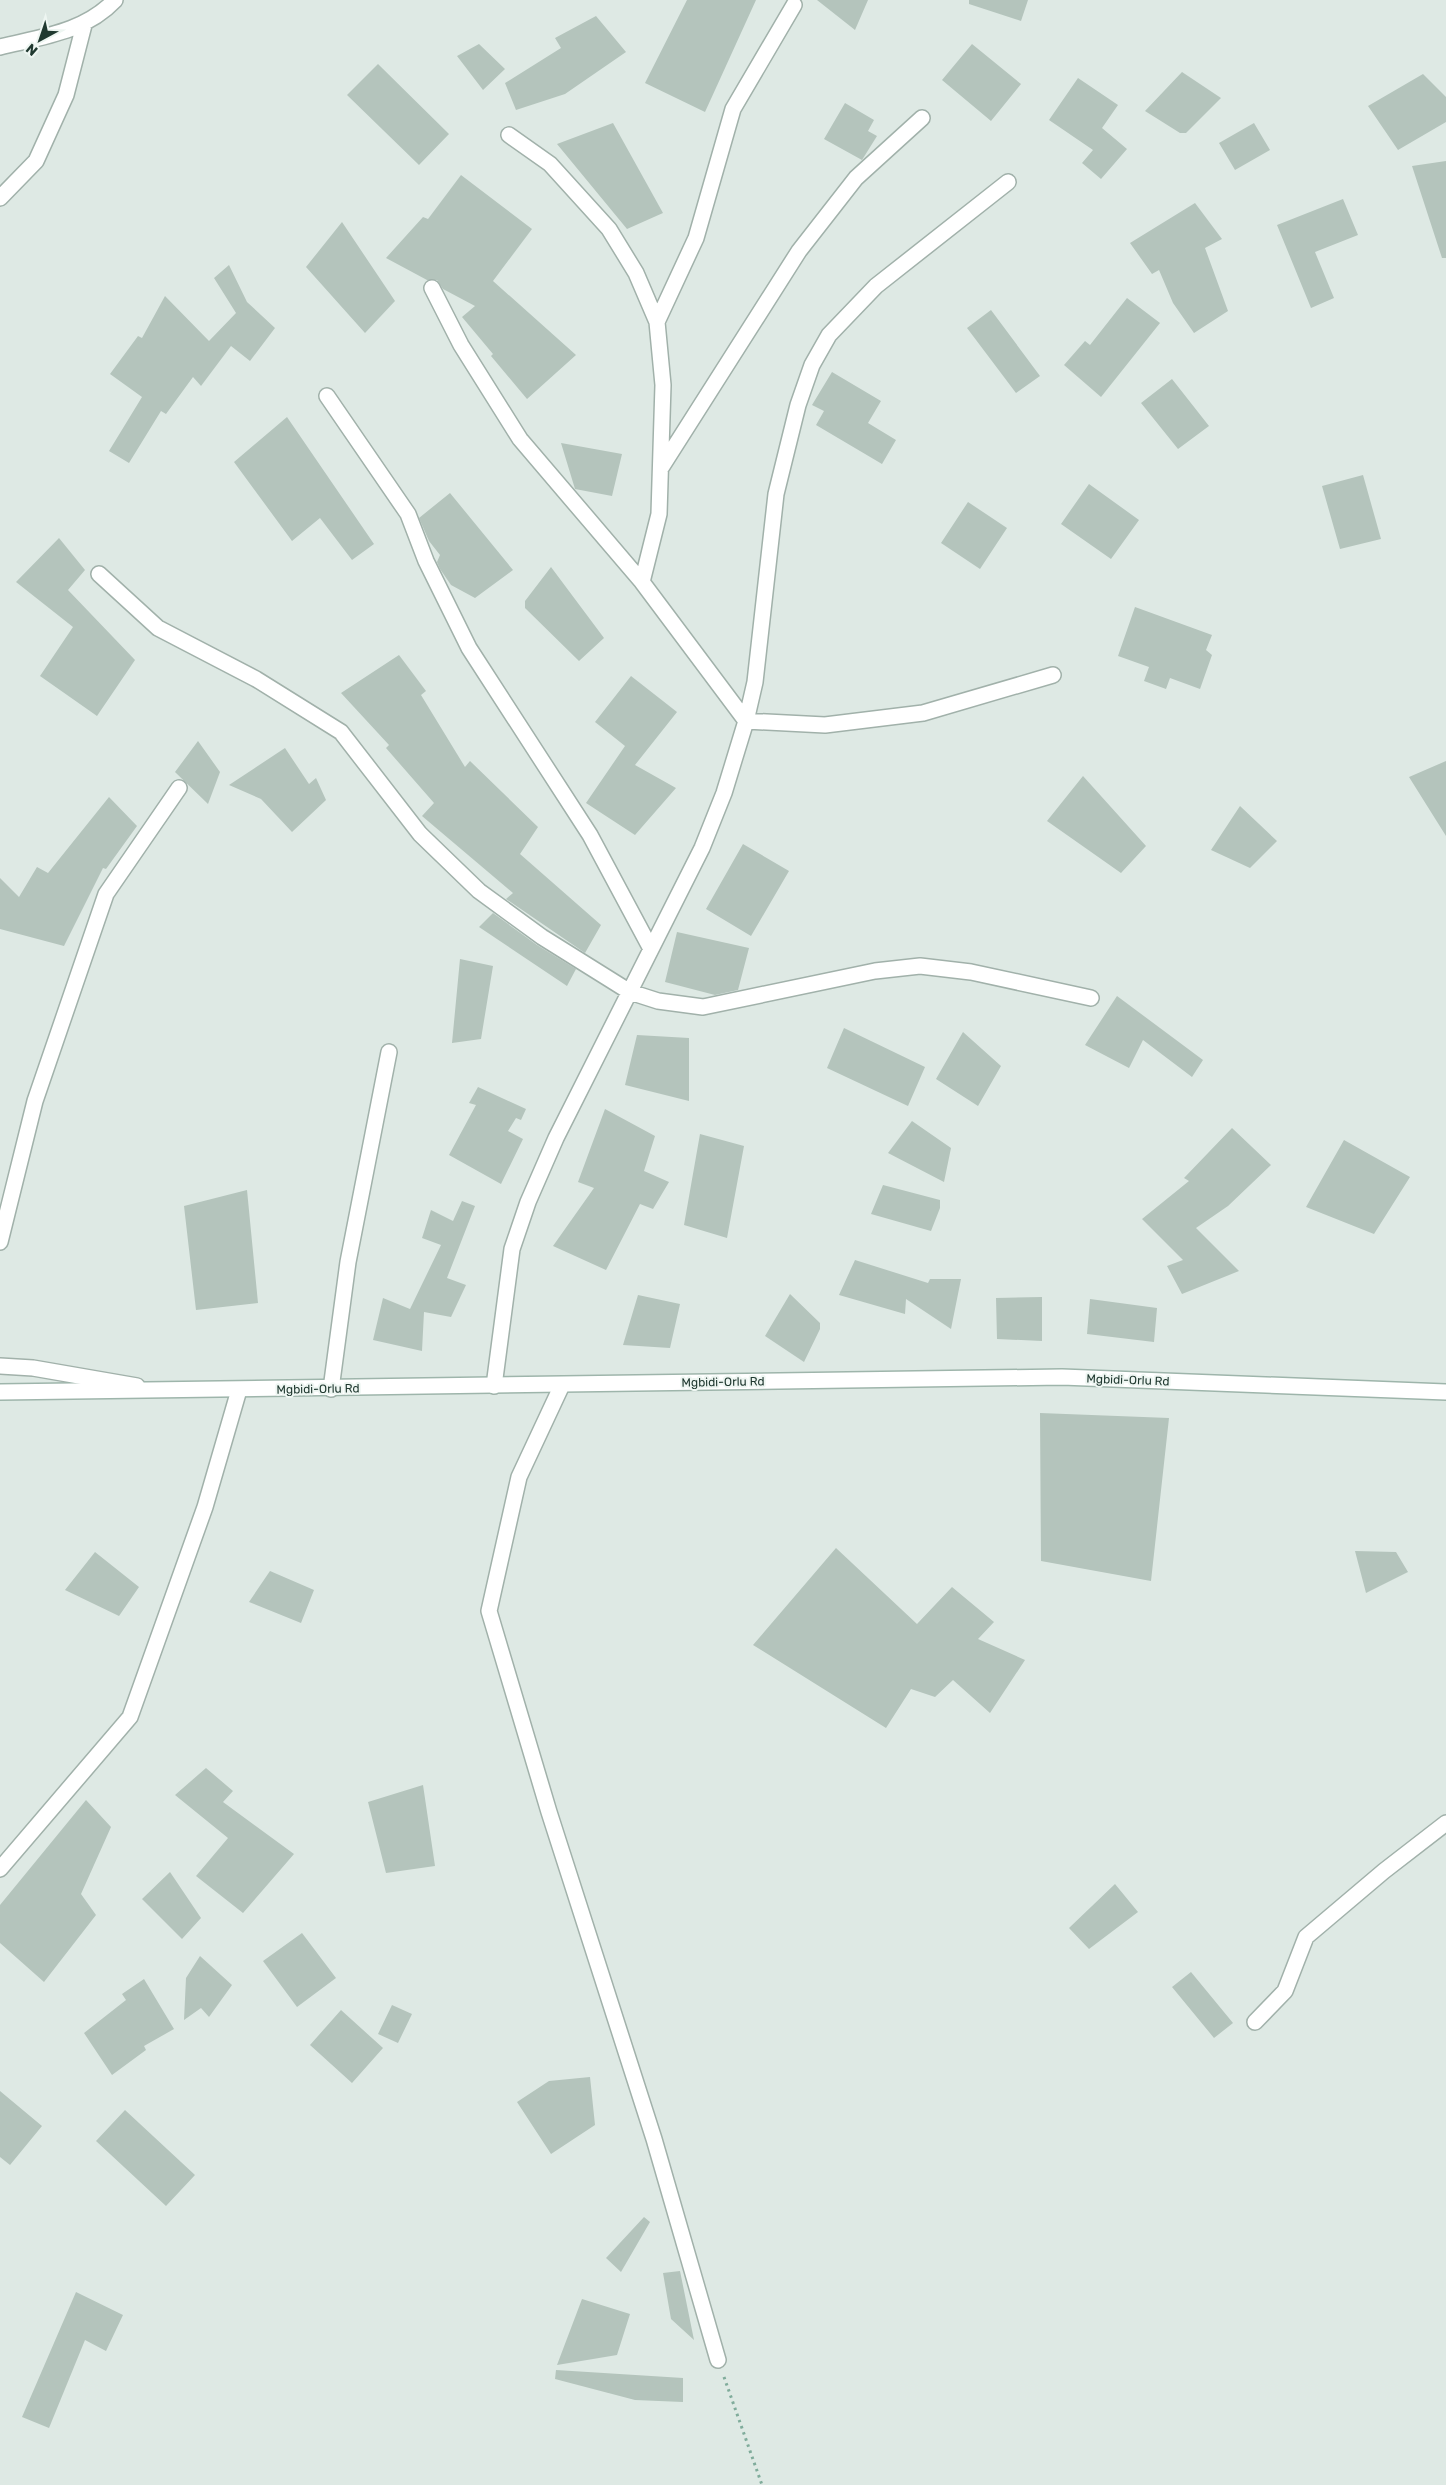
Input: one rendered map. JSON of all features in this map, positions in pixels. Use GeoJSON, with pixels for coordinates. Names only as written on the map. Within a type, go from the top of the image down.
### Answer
{"type":"FeatureCollection","features":[{"type":"Feature","properties":{"kind":"street"},"geometry":{"type":"LineString","coordinates":[[0,47],[84,25],[103,13],[116,0]]}},
{"type":"Feature","properties":{"kind":"street"},"geometry":{"type":"LineString","coordinates":[[657,322],[696,238],[733,109],[794,4]]}},
{"type":"Feature","properties":{"kind":"street"},"geometry":{"type":"LineString","coordinates":[[0,198],[36,161],[66,95],[84,25]]}},
{"type":"Feature","properties":{"kind":"street"},"geometry":{"type":"LineString","coordinates":[[661,468],[799,251],[856,178],[922,118]]}},
{"type":"Feature","properties":{"kind":"street"},"geometry":{"type":"LineString","coordinates":[[510,135],[550,164],[609,229],[636,273],[657,322],[663,385],[659,514],[642,582]]}},
{"type":"Feature","properties":{"kind":"street"},"geometry":{"type":"LineString","coordinates":[[494,1386],[512,1249],[528,1202],[556,1138],[702,848],[724,793],[746,721],[755,682],[776,494],[798,405],[812,365],[829,334],[876,286],[1008,182]]}},
{"type":"Feature","properties":{"kind":"street"},"geometry":{"type":"LineString","coordinates":[[432,288],[461,345],[520,439],[642,582],[746,721]]}},
{"type":"Feature","properties":{"kind":"street"},"geometry":{"type":"LineString","coordinates":[[327,396],[408,514],[426,561],[468,648],[590,835],[651,949]]}},
{"type":"Feature","properties":{"kind":"street"},"geometry":{"type":"LineString","coordinates":[[99,574],[158,628],[256,679],[341,732],[420,834],[479,891],[542,936],[630,992],[658,1001],[703,1007],[875,971],[920,966],[971,972],[1091,998]]}},
{"type":"Feature","properties":{"kind":"street"},"geometry":{"type":"LineString","coordinates":[[746,721],[825,725],[923,713],[1054,675]]}},
{"type":"Feature","properties":{"kind":"street"},"geometry":{"type":"LineString","coordinates":[[0,1242],[36,1101],[106,894],[180,788]]}},
{"type":"Feature","properties":{"kind":"street"},"geometry":{"type":"LineString","coordinates":[[332,1389],[348,1262],[388,1052]]}},
{"type":"Feature","properties":{"kind":"street"},"geometry":{"type":"LineString","coordinates":[[0,1366],[33,1368],[161,1391]]}},
{"type":"Feature","properties":{"kind":"street","name":"Mgbidi-Orlu Rd"},"geometry":{"type":"LineString","coordinates":[[0,1392],[332,1389],[1062,1377],[1446,1392]]}},
{"type":"Feature","properties":{"kind":"street"},"geometry":{"type":"LineString","coordinates":[[562,1385],[519,1477],[489,1611],[549,1812],[654,2138],[718,2360]]}},
{"type":"Feature","properties":{"kind":"street"},"geometry":{"type":"LineString","coordinates":[[0,1869],[130,1717],[205,1507],[239,1390]]}},
{"type":"Feature","properties":{"kind":"street"},"geometry":{"type":"LineString","coordinates":[[1255,2022],[1285,1991],[1306,1937],[1384,1871],[1446,1824]]}},
{"type":"Feature","properties":{"kind":"path"},"geometry":{"type":"LineString","coordinates":[[718,2360],[762,2485]]}},
{"type":"Feature","properties":{"kind":"building"},"geometry":{"type":"Polygon","coordinates":[[[687,0],[756,0],[705,112],[645,83],[687,0]]]}},
{"type":"Feature","properties":{"kind":"building"},"geometry":{"type":"Polygon","coordinates":[[[817,0],[868,0],[855,30],[817,0]]]}},
{"type":"Feature","properties":{"kind":"building"},"geometry":{"type":"Polygon","coordinates":[[[969,0],[1028,0],[1021,21],[969,4],[969,0]]]}},
{"type":"Feature","properties":{"kind":"building"},"geometry":{"type":"Polygon","coordinates":[[[596,16],[626,52],[565,94],[516,110],[505,83],[561,48],[555,38],[596,16]]]}},
{"type":"Feature","properties":{"kind":"building"},"geometry":{"type":"Polygon","coordinates":[[[479,44],[505,69],[483,90],[457,56],[479,44]]]}},
{"type":"Feature","properties":{"kind":"building"},"geometry":{"type":"Polygon","coordinates":[[[972,44],[1021,84],[991,121],[942,80],[972,44]]]}},
{"type":"Feature","properties":{"kind":"building"},"geometry":{"type":"Polygon","coordinates":[[[378,64],[449,134],[419,165],[347,95],[378,64]]]}},
{"type":"Feature","properties":{"kind":"building"},"geometry":{"type":"Polygon","coordinates":[[[1182,72],[1221,98],[1186,133],[1180,133],[1145,111],[1182,72]]]}},
{"type":"Feature","properties":{"kind":"building"},"geometry":{"type":"Polygon","coordinates":[[[1423,74],[1446,97],[1446,122],[1398,150],[1368,106],[1423,74]]]}},
{"type":"Feature","properties":{"kind":"building"},"geometry":{"type":"Polygon","coordinates":[[[1078,78],[1118,105],[1102,128],[1127,149],[1101,179],[1082,163],[1093,150],[1049,120],[1078,78]]]}},
{"type":"Feature","properties":{"kind":"building"},"geometry":{"type":"Polygon","coordinates":[[[845,103],[874,120],[868,131],[877,136],[862,160],[824,139],[845,103]]]}},
{"type":"Feature","properties":{"kind":"building"},"geometry":{"type":"Polygon","coordinates":[[[613,123],[663,213],[627,229],[557,144],[613,123]]]}},
{"type":"Feature","properties":{"kind":"building"},"geometry":{"type":"Polygon","coordinates":[[[1254,123],[1270,150],[1235,170],[1219,143],[1254,123]]]}},
{"type":"Feature","properties":{"kind":"building"},"geometry":{"type":"Polygon","coordinates":[[[1446,161],[1446,258],[1442,258],[1412,166],[1446,161]]]}},
{"type":"Feature","properties":{"kind":"building"},"geometry":{"type":"Polygon","coordinates":[[[461,175],[532,229],[493,281],[576,355],[527,399],[491,356],[493,354],[462,317],[475,306],[443,289],[437,280],[427,280],[386,258],[423,217],[428,219],[461,175]]]}},
{"type":"Feature","properties":{"kind":"building"},"geometry":{"type":"Polygon","coordinates":[[[1343,199],[1358,235],[1315,252],[1334,298],[1311,308],[1277,225],[1343,199]]]}},
{"type":"Feature","properties":{"kind":"building"},"geometry":{"type":"Polygon","coordinates":[[[1195,203],[1222,239],[1205,248],[1228,311],[1194,333],[1173,303],[1159,270],[1152,274],[1130,243],[1195,203]]]}},
{"type":"Feature","properties":{"kind":"building"},"geometry":{"type":"Polygon","coordinates":[[[342,222],[395,301],[365,333],[306,267],[342,222]]]}},
{"type":"Feature","properties":{"kind":"building"},"geometry":{"type":"Polygon","coordinates":[[[229,265],[247,302],[275,328],[250,361],[231,346],[201,386],[193,377],[166,414],[161,411],[129,463],[109,451],[142,397],[110,374],[138,336],[142,338],[165,296],[209,341],[236,313],[214,278],[229,265]]]}},
{"type":"Feature","properties":{"kind":"building"},"geometry":{"type":"Polygon","coordinates":[[[1127,298],[1160,323],[1101,397],[1064,365],[1085,341],[1090,345],[1127,298]]]}},
{"type":"Feature","properties":{"kind":"building"},"geometry":{"type":"Polygon","coordinates":[[[991,310],[1040,376],[1016,393],[967,328],[991,310]]]}},
{"type":"Feature","properties":{"kind":"building"},"geometry":{"type":"Polygon","coordinates":[[[832,372],[881,401],[868,423],[896,440],[882,464],[816,425],[824,411],[812,405],[832,372]]]}},
{"type":"Feature","properties":{"kind":"building"},"geometry":{"type":"Polygon","coordinates":[[[1172,379],[1209,426],[1178,449],[1141,403],[1172,379]]]}},
{"type":"Feature","properties":{"kind":"building"},"geometry":{"type":"Polygon","coordinates":[[[287,417],[374,544],[352,560],[320,518],[292,541],[234,462],[287,417]]]}},
{"type":"Feature","properties":{"kind":"building"},"geometry":{"type":"Polygon","coordinates":[[[561,443],[622,454],[612,496],[575,489],[561,443]]]}},
{"type":"Feature","properties":{"kind":"building"},"geometry":{"type":"Polygon","coordinates":[[[1363,475],[1381,539],[1340,549],[1322,486],[1363,475]]]}},
{"type":"Feature","properties":{"kind":"building"},"geometry":{"type":"Polygon","coordinates":[[[1089,484],[1139,520],[1111,559],[1061,524],[1089,484]]]}},
{"type":"Feature","properties":{"kind":"building"},"geometry":{"type":"Polygon","coordinates":[[[450,493],[513,570],[475,598],[451,585],[440,569],[437,562],[440,555],[429,541],[419,518],[450,493]]]}},
{"type":"Feature","properties":{"kind":"building"},"geometry":{"type":"Polygon","coordinates":[[[968,502],[1007,528],[980,569],[941,543],[968,502]]]}},
{"type":"Feature","properties":{"kind":"building"},"geometry":{"type":"Polygon","coordinates":[[[59,538],[85,570],[68,590],[135,660],[97,716],[40,676],[73,627],[16,582],[59,538]]]}},
{"type":"Feature","properties":{"kind":"building"},"geometry":{"type":"Polygon","coordinates":[[[551,567],[604,638],[579,661],[525,608],[525,601],[551,567]]]}},
{"type":"Feature","properties":{"kind":"building"},"geometry":{"type":"Polygon","coordinates":[[[1135,607],[1212,635],[1206,650],[1212,655],[1200,689],[1170,678],[1166,689],[1144,681],[1149,667],[1118,656],[1135,607]]]}},
{"type":"Feature","properties":{"kind":"building"},"geometry":{"type":"Polygon","coordinates":[[[399,655],[426,691],[421,695],[465,767],[470,761],[538,827],[520,854],[601,925],[585,953],[506,899],[513,893],[422,816],[434,803],[386,748],[389,745],[341,693],[399,655]]]}},
{"type":"Feature","properties":{"kind":"building"},"geometry":{"type":"Polygon","coordinates":[[[631,676],[677,712],[635,765],[676,788],[635,835],[586,803],[625,746],[595,722],[631,676]]]}},
{"type":"Feature","properties":{"kind":"building"},"geometry":{"type":"Polygon","coordinates":[[[198,741],[220,772],[208,804],[175,772],[198,741]]]}},
{"type":"Feature","properties":{"kind":"building"},"geometry":{"type":"Polygon","coordinates":[[[285,748],[309,784],[316,778],[326,800],[292,832],[261,799],[229,785],[285,748]]]}},
{"type":"Feature","properties":{"kind":"building"},"geometry":{"type":"Polygon","coordinates":[[[1446,761],[1446,836],[1409,777],[1446,761]]]}},
{"type":"Feature","properties":{"kind":"building"},"geometry":{"type":"Polygon","coordinates":[[[1083,776],[1146,846],[1121,873],[1047,821],[1083,776]]]}},
{"type":"Feature","properties":{"kind":"building"},"geometry":{"type":"Polygon","coordinates":[[[109,797],[137,826],[106,869],[103,868],[64,946],[0,929],[0,878],[19,897],[37,867],[48,873],[109,797]]]}},
{"type":"Feature","properties":{"kind":"building"},"geometry":{"type":"Polygon","coordinates":[[[1240,806],[1277,841],[1250,868],[1211,850],[1240,806]]]}},
{"type":"Feature","properties":{"kind":"building"},"geometry":{"type":"Polygon","coordinates":[[[743,844],[789,871],[751,936],[706,909],[743,844]]]}},
{"type":"Feature","properties":{"kind":"building"},"geometry":{"type":"Polygon","coordinates":[[[493,913],[537,945],[576,969],[567,986],[479,927],[493,913]]]}},
{"type":"Feature","properties":{"kind":"building"},"geometry":{"type":"Polygon","coordinates":[[[677,932],[749,948],[738,990],[715,995],[665,982],[677,932]]]}},
{"type":"Feature","properties":{"kind":"building"},"geometry":{"type":"Polygon","coordinates":[[[460,959],[493,966],[481,1039],[452,1043],[460,959]]]}},
{"type":"Feature","properties":{"kind":"building"},"geometry":{"type":"Polygon","coordinates":[[[1117,996],[1203,1060],[1192,1077],[1143,1040],[1129,1068],[1085,1045],[1117,996]]]}},
{"type":"Feature","properties":{"kind":"building"},"geometry":{"type":"Polygon","coordinates":[[[844,1028],[925,1067],[908,1106],[827,1068],[844,1028]]]}},
{"type":"Feature","properties":{"kind":"building"},"geometry":{"type":"Polygon","coordinates":[[[963,1032],[1001,1066],[978,1106],[936,1079],[963,1032]]]}},
{"type":"Feature","properties":{"kind":"building"},"geometry":{"type":"Polygon","coordinates":[[[637,1035],[689,1038],[689,1101],[625,1085],[637,1035]]]}},
{"type":"Feature","properties":{"kind":"building"},"geometry":{"type":"Polygon","coordinates":[[[478,1087],[526,1109],[521,1120],[516,1118],[508,1131],[523,1139],[501,1184],[449,1155],[476,1105],[469,1103],[478,1087]]]}},
{"type":"Feature","properties":{"kind":"building"},"geometry":{"type":"Polygon","coordinates":[[[605,1109],[655,1136],[644,1171],[669,1182],[653,1209],[640,1204],[606,1270],[553,1246],[594,1188],[578,1182],[605,1109]]]}},
{"type":"Feature","properties":{"kind":"building"},"geometry":{"type":"Polygon","coordinates":[[[912,1121],[951,1148],[944,1182],[888,1153],[912,1121]]]}},
{"type":"Feature","properties":{"kind":"building"},"geometry":{"type":"Polygon","coordinates":[[[1232,1128],[1271,1165],[1228,1206],[1196,1228],[1239,1271],[1182,1294],[1167,1266],[1183,1260],[1142,1219],[1189,1181],[1184,1178],[1232,1128]]]}},
{"type":"Feature","properties":{"kind":"building"},"geometry":{"type":"Polygon","coordinates":[[[700,1134],[744,1146],[727,1238],[684,1225],[700,1134]]]}},
{"type":"Feature","properties":{"kind":"building"},"geometry":{"type":"Polygon","coordinates":[[[1344,1140],[1410,1177],[1374,1234],[1306,1207],[1344,1140]]]}},
{"type":"Feature","properties":{"kind":"building"},"geometry":{"type":"Polygon","coordinates":[[[883,1185],[940,1200],[940,1208],[931,1231],[871,1214],[883,1185]]]}},
{"type":"Feature","properties":{"kind":"building"},"geometry":{"type":"Polygon","coordinates":[[[247,1190],[258,1303],[196,1310],[184,1206],[247,1190]]]}},
{"type":"Feature","properties":{"kind":"building"},"geometry":{"type":"Polygon","coordinates":[[[462,1201],[475,1206],[447,1278],[466,1285],[451,1317],[424,1312],[422,1351],[373,1340],[383,1298],[410,1309],[441,1245],[422,1238],[431,1210],[453,1221],[462,1201]]]}},
{"type":"Feature","properties":{"kind":"building"},"geometry":{"type":"Polygon","coordinates":[[[855,1260],[928,1283],[930,1279],[961,1279],[951,1329],[906,1299],[905,1314],[839,1295],[855,1260]]]}},
{"type":"Feature","properties":{"kind":"building"},"geometry":{"type":"Polygon","coordinates":[[[790,1294],[820,1323],[820,1329],[804,1362],[765,1336],[790,1294]]]}},
{"type":"Feature","properties":{"kind":"building"},"geometry":{"type":"Polygon","coordinates":[[[638,1295],[680,1304],[670,1348],[623,1345],[638,1295]]]}},
{"type":"Feature","properties":{"kind":"building"},"geometry":{"type":"Polygon","coordinates":[[[1042,1297],[1042,1341],[997,1339],[996,1298],[1042,1297]]]}},
{"type":"Feature","properties":{"kind":"building"},"geometry":{"type":"Polygon","coordinates":[[[1090,1299],[1157,1308],[1154,1342],[1087,1334],[1090,1299]]]}},
{"type":"Feature","properties":{"kind":"building"},"geometry":{"type":"Polygon","coordinates":[[[1040,1413],[1169,1418],[1151,1581],[1041,1561],[1040,1413]]]}},
{"type":"Feature","properties":{"kind":"building"},"geometry":{"type":"Polygon","coordinates":[[[836,1548],[917,1624],[952,1587],[994,1622],[978,1639],[1025,1660],[990,1713],[953,1680],[935,1697],[911,1689],[886,1728],[753,1645],[836,1548]]]}},
{"type":"Feature","properties":{"kind":"building"},"geometry":{"type":"Polygon","coordinates":[[[1355,1551],[1396,1552],[1408,1572],[1366,1593],[1355,1551]]]}},
{"type":"Feature","properties":{"kind":"building"},"geometry":{"type":"Polygon","coordinates":[[[95,1552],[139,1587],[119,1616],[65,1590],[95,1552]]]}},
{"type":"Feature","properties":{"kind":"building"},"geometry":{"type":"Polygon","coordinates":[[[270,1571],[314,1590],[301,1623],[249,1602],[270,1571]]]}},
{"type":"Feature","properties":{"kind":"building"},"geometry":{"type":"Polygon","coordinates":[[[206,1768],[233,1791],[223,1802],[294,1854],[243,1913],[196,1876],[228,1838],[175,1795],[206,1768]]]}},
{"type":"Feature","properties":{"kind":"building"},"geometry":{"type":"Polygon","coordinates":[[[423,1785],[435,1866],[386,1873],[368,1802],[423,1785]]]}},
{"type":"Feature","properties":{"kind":"building"},"geometry":{"type":"Polygon","coordinates":[[[86,1800],[111,1827],[81,1894],[96,1915],[44,1982],[0,1943],[0,1905],[86,1800]]]}},
{"type":"Feature","properties":{"kind":"building"},"geometry":{"type":"Polygon","coordinates":[[[170,1872],[201,1918],[182,1939],[142,1899],[170,1872]]]}},
{"type":"Feature","properties":{"kind":"building"},"geometry":{"type":"Polygon","coordinates":[[[1115,1884],[1138,1912],[1089,1949],[1069,1928],[1115,1884]]]}},
{"type":"Feature","properties":{"kind":"building"},"geometry":{"type":"Polygon","coordinates":[[[302,1933],[336,1978],[297,2007],[263,1961],[302,1933]]]}},
{"type":"Feature","properties":{"kind":"building"},"geometry":{"type":"Polygon","coordinates":[[[200,1956],[232,1985],[209,2017],[201,2008],[184,2020],[186,1978],[200,1956]]]}},
{"type":"Feature","properties":{"kind":"building"},"geometry":{"type":"Polygon","coordinates":[[[1191,1972],[1233,2023],[1214,2038],[1172,1987],[1191,1972]]]}},
{"type":"Feature","properties":{"kind":"building"},"geometry":{"type":"Polygon","coordinates":[[[144,1979],[174,2029],[144,2046],[146,2050],[112,2075],[84,2033],[126,2000],[122,1994],[144,1979]]]}},
{"type":"Feature","properties":{"kind":"building"},"geometry":{"type":"Polygon","coordinates":[[[392,2005],[412,2014],[398,2043],[378,2034],[392,2005]]]}},
{"type":"Feature","properties":{"kind":"building"},"geometry":{"type":"Polygon","coordinates":[[[341,2010],[383,2048],[352,2083],[310,2045],[341,2010]]]}},
{"type":"Feature","properties":{"kind":"building"},"geometry":{"type":"Polygon","coordinates":[[[590,2077],[595,2125],[551,2154],[517,2102],[549,2081],[590,2077]]]}},
{"type":"Feature","properties":{"kind":"building"},"geometry":{"type":"Polygon","coordinates":[[[0,2091],[42,2126],[10,2165],[0,2157],[0,2091]]]}},
{"type":"Feature","properties":{"kind":"building"},"geometry":{"type":"Polygon","coordinates":[[[125,2110],[195,2175],[166,2206],[96,2141],[125,2110]]]}},
{"type":"Feature","properties":{"kind":"building"},"geometry":{"type":"Polygon","coordinates":[[[644,2217],[650,2222],[621,2272],[606,2258],[644,2217]]]}},
{"type":"Feature","properties":{"kind":"building"},"geometry":{"type":"Polygon","coordinates":[[[680,2271],[694,2340],[671,2319],[663,2273],[680,2271]]]}},
{"type":"Feature","properties":{"kind":"building"},"geometry":{"type":"Polygon","coordinates":[[[76,2292],[123,2315],[106,2351],[85,2340],[49,2428],[22,2417],[76,2292]]]}},
{"type":"Feature","properties":{"kind":"building"},"geometry":{"type":"Polygon","coordinates":[[[582,2299],[630,2314],[617,2355],[557,2365],[582,2299]]]}},
{"type":"Feature","properties":{"kind":"building"},"geometry":{"type":"Polygon","coordinates":[[[556,2370],[683,2378],[683,2402],[635,2400],[555,2379],[556,2370]]]}}]}
